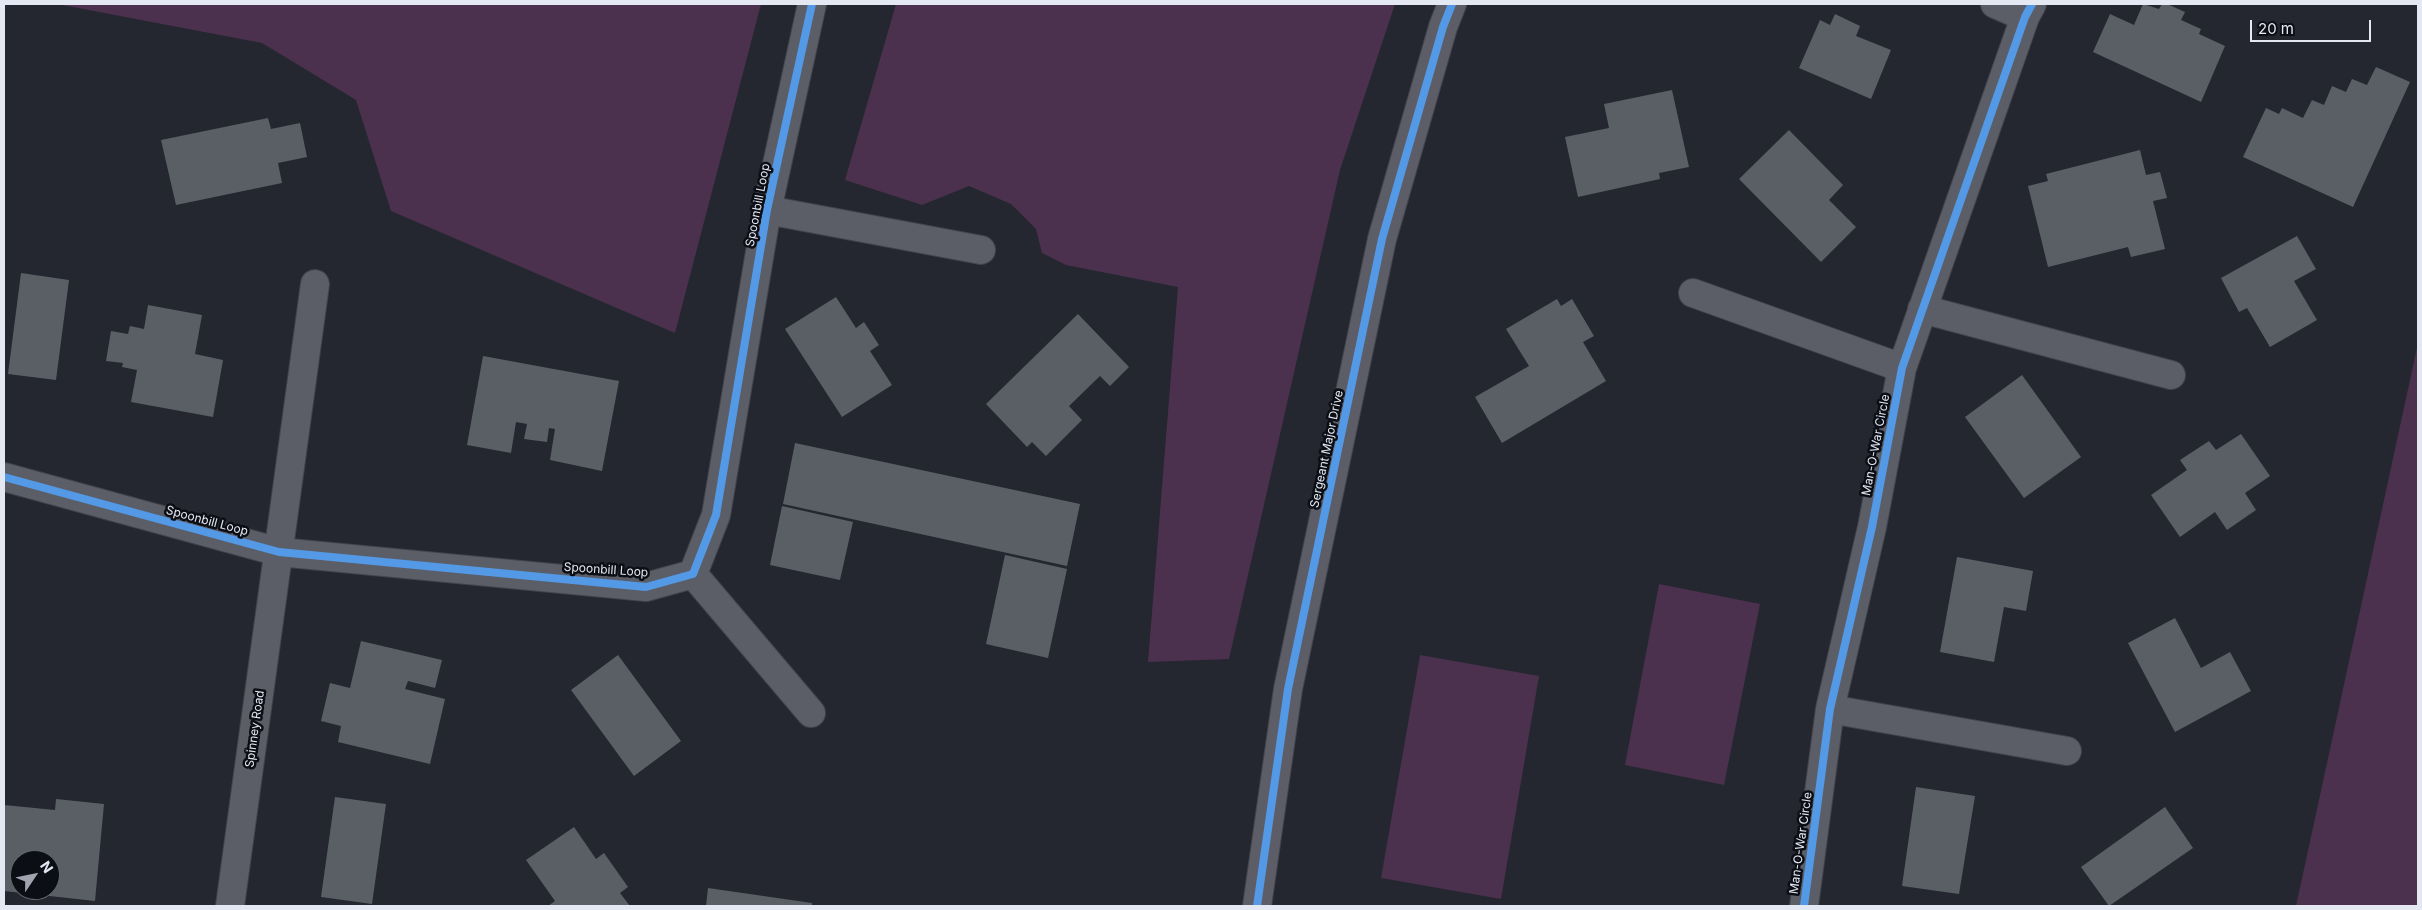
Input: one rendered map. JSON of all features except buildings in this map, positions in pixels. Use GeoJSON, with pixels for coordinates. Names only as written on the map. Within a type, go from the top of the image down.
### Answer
{"type":"FeatureCollection","features":[{"type":"Feature","properties":{"kind":"street","name":"Spoonbill Loop"},"geometry":{"type":"LineString","coordinates":[[4,477],[279,552],[646,587],[693,574],[716,515],[767,210],[812,4]]}},
{"type":"Feature","properties":{"kind":"street","name":"Sergeant Major Drive"},"geometry":{"type":"LineString","coordinates":[[1257,906],[1288,689],[1382,239],[1443,27],[1452,4]]}},
{"type":"Feature","properties":{"kind":"street"},"geometry":{"type":"LineString","coordinates":[[1995,4],[2028,10]]}},
{"type":"Feature","properties":{"kind":"street","name":"Man-O-War Circle"},"geometry":{"type":"LineString","coordinates":[[1804,906],[1830,709],[1872,527],[1902,368],[2028,10]]}},
{"type":"Feature","properties":{"kind":"street"},"geometry":{"type":"LineString","coordinates":[[767,210],[981,250]]}},
{"type":"Feature","properties":{"kind":"street","name":"Spinney Road"},"geometry":{"type":"LineString","coordinates":[[230,906],[315,284]]}},
{"type":"Feature","properties":{"kind":"street"},"geometry":{"type":"LineString","coordinates":[[1693,293],[1902,368]]}},
{"type":"Feature","properties":{"kind":"street"},"geometry":{"type":"LineString","coordinates":[[1922,308],[2171,375]]}},
{"type":"Feature","properties":{"kind":"street"},"geometry":{"type":"LineString","coordinates":[[693,574],[810,713]]}},
{"type":"Feature","properties":{"kind":"street"},"geometry":{"type":"LineString","coordinates":[[1830,709],[2066,751]]}},
{"type":"Feature","properties":{"kind":"shaded area"},"geometry":{"type":"Polygon","coordinates":[[[57,4],[761,4],[675,333],[391,211],[356,100],[262,43],[57,4]]]}},
{"type":"Feature","properties":{"kind":"shaded area"},"geometry":{"type":"Polygon","coordinates":[[[896,4],[1395,4],[1340,170],[1229,659],[1148,662],[1178,287],[1066,265],[1042,253],[1036,229],[1011,204],[969,186],[922,205],[845,180],[896,4]]]}},
{"type":"Feature","properties":{"kind":"shaded area"},"geometry":{"type":"Polygon","coordinates":[[[2418,343],[2418,906],[2296,906],[2418,343]]]}},
{"type":"Feature","properties":{"kind":"shaded area"},"geometry":{"type":"Polygon","coordinates":[[[1659,584],[1760,604],[1724,785],[1625,765],[1659,584]]]}},
{"type":"Feature","properties":{"kind":"shaded area"},"geometry":{"type":"Polygon","coordinates":[[[1420,655],[1539,676],[1501,899],[1381,878],[1420,655]]]}},
{"type":"Feature","properties":{"kind":"cycle path"},"geometry":{"type":"LineString","coordinates":[[4,477],[279,552],[646,587],[693,574],[716,515],[767,210],[812,4]]}},
{"type":"Feature","properties":{"kind":"cycle path"},"geometry":{"type":"LineString","coordinates":[[1257,906],[1288,689],[1382,239],[1443,27],[1452,4]]}},
{"type":"Feature","properties":{"kind":"cycle path"},"geometry":{"type":"LineString","coordinates":[[1804,906],[1830,709],[1872,527],[1902,368],[2025,17],[2032,4]]}}]}
